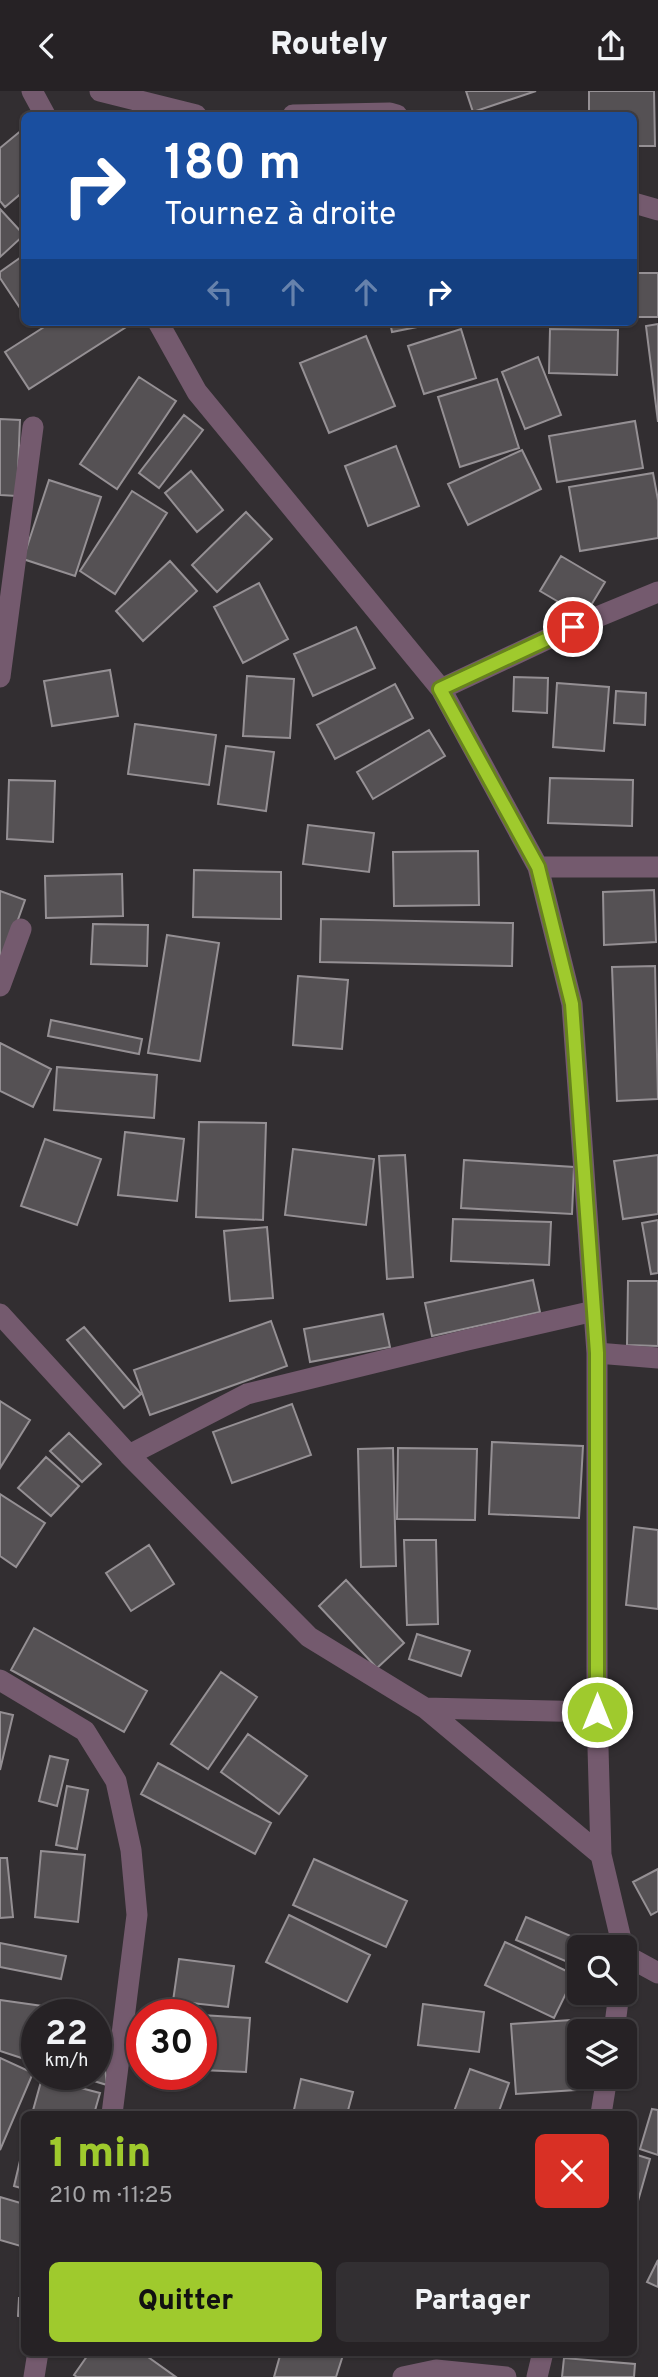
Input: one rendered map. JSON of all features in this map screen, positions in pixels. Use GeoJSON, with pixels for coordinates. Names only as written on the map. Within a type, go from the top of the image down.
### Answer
{"type":"FeatureCollection","features":[{"type":"Feature","properties":{"kind":"street"},"geometry":{"type":"LineString","coordinates":[[32,91],[43,112]]}},
{"type":"Feature","properties":{"kind":"street"},"geometry":{"type":"LineString","coordinates":[[100,91],[184,112]]}},
{"type":"Feature","properties":{"kind":"street"},"geometry":{"type":"LineString","coordinates":[[637,204],[658,210]]}},
{"type":"Feature","properties":{"kind":"street"},"geometry":{"type":"LineString","coordinates":[[160,326],[197,392],[440,689],[538,867],[572,1004],[597,1353],[597,1712],[601,1855],[620,1935]]}},
{"type":"Feature","properties":{"kind":"street"},"geometry":{"type":"LineString","coordinates":[[0,677],[33,427]]}},
{"type":"Feature","properties":{"kind":"street"},"geometry":{"type":"LineString","coordinates":[[440,689],[573,627],[658,592]]}},
{"type":"Feature","properties":{"kind":"street"},"geometry":{"type":"LineString","coordinates":[[538,867],[658,867]]}},
{"type":"Feature","properties":{"kind":"street"},"geometry":{"type":"LineString","coordinates":[[0,986],[21,929]]}},
{"type":"Feature","properties":{"kind":"street"},"geometry":{"type":"LineString","coordinates":[[128,1455],[247,1394],[594,1311]]}},
{"type":"Feature","properties":{"kind":"street"},"geometry":{"type":"LineString","coordinates":[[0,1314],[128,1455],[309,1637],[425,1709],[601,1855]]}},
{"type":"Feature","properties":{"kind":"street"},"geometry":{"type":"LineString","coordinates":[[597,1353],[658,1358]]}},
{"type":"Feature","properties":{"kind":"street"},"geometry":{"type":"LineString","coordinates":[[0,1680],[85,1731],[116,1781],[131,1850],[137,1915],[112,2111]]}},
{"type":"Feature","properties":{"kind":"street"},"geometry":{"type":"LineString","coordinates":[[425,1709],[597,1712]]}},
{"type":"Feature","properties":{"kind":"street"},"geometry":{"type":"LineString","coordinates":[[637,1962],[658,1973]]}},
{"type":"Feature","properties":{"kind":"street"},"geometry":{"type":"LineString","coordinates":[[601,2111],[605,2089]]}},
{"type":"Feature","properties":{"kind":"street"},"geometry":{"type":"LineString","coordinates":[[34,2377],[37,2356]]}},
{"type":"Feature","properties":{"kind":"street"},"geometry":{"type":"LineString","coordinates":[[537,2377],[542,2356]]}},
{"type":"Feature","properties":{"kind":"street"},"geometry":{"type":"LineString","coordinates":[[404,2377],[436,2370],[506,2377]]}},
{"type":"Feature","properties":{"kind":"building"},"geometry":{"type":"Polygon","coordinates":[[[466,91],[536,91],[473,112],[466,91]]]}},
{"type":"Feature","properties":{"kind":"building"},"geometry":{"type":"Polygon","coordinates":[[[589,91],[654,91],[655,146],[637,146],[637,112],[589,112],[589,91]]]}},
{"type":"Feature","properties":{"kind":"building"},"geometry":{"type":"Polygon","coordinates":[[[21,131],[21,194],[5,207],[0,201],[0,148],[21,131]]]}},
{"type":"Feature","properties":{"kind":"building"},"geometry":{"type":"Polygon","coordinates":[[[0,209],[21,232],[21,238],[0,257],[0,209]]]}},
{"type":"Feature","properties":{"kind":"building"},"geometry":{"type":"Polygon","coordinates":[[[21,257],[21,310],[0,278],[0,272],[21,257]]]}},
{"type":"Feature","properties":{"kind":"building"},"geometry":{"type":"Polygon","coordinates":[[[637,273],[658,273],[658,317],[637,317],[637,273]]]}},
{"type":"Feature","properties":{"kind":"building"},"geometry":{"type":"Polygon","coordinates":[[[658,324],[658,422],[646,326],[658,324]]]}},
{"type":"Feature","properties":{"kind":"building"},"geometry":{"type":"Polygon","coordinates":[[[46,326],[128,326],[29,389],[5,352],[46,326]]]}},
{"type":"Feature","properties":{"kind":"building"},"geometry":{"type":"Polygon","coordinates":[[[391,326],[422,326],[392,332],[391,326]]]}},
{"type":"Feature","properties":{"kind":"building"},"geometry":{"type":"Polygon","coordinates":[[[461,329],[476,378],[424,394],[408,346],[461,329]]]}},
{"type":"Feature","properties":{"kind":"building"},"geometry":{"type":"Polygon","coordinates":[[[550,329],[618,330],[617,375],[549,373],[550,329]]]}},
{"type":"Feature","properties":{"kind":"building"},"geometry":{"type":"Polygon","coordinates":[[[366,336],[395,406],[329,433],[300,363],[366,336]]]}},
{"type":"Feature","properties":{"kind":"building"},"geometry":{"type":"Polygon","coordinates":[[[538,357],[561,415],[525,429],[502,372],[538,357]]]}},
{"type":"Feature","properties":{"kind":"building"},"geometry":{"type":"Polygon","coordinates":[[[139,377],[176,401],[117,489],[80,464],[139,377]]]}},
{"type":"Feature","properties":{"kind":"building"},"geometry":{"type":"Polygon","coordinates":[[[497,379],[519,448],[460,467],[438,397],[497,379]]]}},
{"type":"Feature","properties":{"kind":"building"},"geometry":{"type":"Polygon","coordinates":[[[184,415],[203,430],[159,488],[139,473],[184,415]]]}},
{"type":"Feature","properties":{"kind":"building"},"geometry":{"type":"Polygon","coordinates":[[[0,419],[20,420],[17,496],[0,495],[0,419]]]}},
{"type":"Feature","properties":{"kind":"building"},"geometry":{"type":"Polygon","coordinates":[[[635,421],[643,468],[557,482],[549,436],[635,421]]]}},
{"type":"Feature","properties":{"kind":"building"},"geometry":{"type":"Polygon","coordinates":[[[396,446],[419,506],[368,526],[345,466],[396,446]]]}},
{"type":"Feature","properties":{"kind":"building"},"geometry":{"type":"Polygon","coordinates":[[[522,450],[541,489],[468,525],[448,484],[522,450]]]}},
{"type":"Feature","properties":{"kind":"building"},"geometry":{"type":"Polygon","coordinates":[[[191,471],[223,510],[197,532],[165,493],[191,471]]]}},
{"type":"Feature","properties":{"kind":"building"},"geometry":{"type":"Polygon","coordinates":[[[653,473],[658,500],[658,538],[580,551],[569,487],[653,473]]]}},
{"type":"Feature","properties":{"kind":"building"},"geometry":{"type":"Polygon","coordinates":[[[49,480],[101,497],[75,576],[23,559],[49,480]]]}},
{"type":"Feature","properties":{"kind":"building"},"geometry":{"type":"Polygon","coordinates":[[[132,491],[167,513],[115,594],[80,571],[132,491]]]}},
{"type":"Feature","properties":{"kind":"building"},"geometry":{"type":"Polygon","coordinates":[[[246,512],[272,539],[217,592],[192,565],[246,512]]]}},
{"type":"Feature","properties":{"kind":"building"},"geometry":{"type":"Polygon","coordinates":[[[561,556],[605,582],[584,617],[540,591],[561,556]]]}},
{"type":"Feature","properties":{"kind":"building"},"geometry":{"type":"Polygon","coordinates":[[[170,561],[197,591],[143,641],[116,611],[170,561]]]}},
{"type":"Feature","properties":{"kind":"building"},"geometry":{"type":"Polygon","coordinates":[[[259,583],[288,639],[243,663],[214,607],[259,583]]]}},
{"type":"Feature","properties":{"kind":"building"},"geometry":{"type":"Polygon","coordinates":[[[356,627],[375,668],[313,696],[294,654],[356,627]]]}},
{"type":"Feature","properties":{"kind":"building"},"geometry":{"type":"Polygon","coordinates":[[[110,670],[118,716],[52,726],[44,681],[110,670]]]}},
{"type":"Feature","properties":{"kind":"building"},"geometry":{"type":"Polygon","coordinates":[[[247,676],[294,679],[290,738],[243,736],[247,676]]]}},
{"type":"Feature","properties":{"kind":"building"},"geometry":{"type":"Polygon","coordinates":[[[514,677],[548,678],[547,713],[513,711],[514,677]]]}},
{"type":"Feature","properties":{"kind":"building"},"geometry":{"type":"Polygon","coordinates":[[[557,683],[609,687],[604,751],[553,747],[557,683]]]}},
{"type":"Feature","properties":{"kind":"building"},"geometry":{"type":"Polygon","coordinates":[[[395,684],[413,718],[335,759],[317,725],[395,684]]]}},
{"type":"Feature","properties":{"kind":"building"},"geometry":{"type":"Polygon","coordinates":[[[616,691],[646,693],[645,725],[614,723],[616,691]]]}},
{"type":"Feature","properties":{"kind":"building"},"geometry":{"type":"Polygon","coordinates":[[[135,724],[216,735],[209,785],[128,774],[135,724]]]}},
{"type":"Feature","properties":{"kind":"building"},"geometry":{"type":"Polygon","coordinates":[[[429,730],[445,756],[373,799],[357,772],[429,730]]]}},
{"type":"Feature","properties":{"kind":"building"},"geometry":{"type":"Polygon","coordinates":[[[226,746],[274,752],[266,811],[218,804],[226,746]]]}},
{"type":"Feature","properties":{"kind":"building"},"geometry":{"type":"Polygon","coordinates":[[[550,778],[633,780],[632,826],[548,823],[550,778]]]}},
{"type":"Feature","properties":{"kind":"building"},"geometry":{"type":"Polygon","coordinates":[[[9,780],[55,781],[53,842],[7,839],[9,780]]]}},
{"type":"Feature","properties":{"kind":"building"},"geometry":{"type":"Polygon","coordinates":[[[308,825],[374,833],[369,872],[303,864],[308,825]]]}},
{"type":"Feature","properties":{"kind":"building"},"geometry":{"type":"Polygon","coordinates":[[[478,851],[479,905],[394,906],[393,852],[478,851]]]}},
{"type":"Feature","properties":{"kind":"building"},"geometry":{"type":"Polygon","coordinates":[[[194,870],[281,872],[281,919],[193,917],[194,870]]]}},
{"type":"Feature","properties":{"kind":"building"},"geometry":{"type":"Polygon","coordinates":[[[122,874],[123,916],[46,918],[45,876],[122,874]]]}},
{"type":"Feature","properties":{"kind":"building"},"geometry":{"type":"Polygon","coordinates":[[[654,890],[656,942],[604,945],[603,892],[654,890]]]}},
{"type":"Feature","properties":{"kind":"building"},"geometry":{"type":"Polygon","coordinates":[[[0,891],[25,900],[0,970],[0,891]]]}},
{"type":"Feature","properties":{"kind":"building"},"geometry":{"type":"Polygon","coordinates":[[[321,919],[513,923],[512,966],[320,962],[321,919]]]}},
{"type":"Feature","properties":{"kind":"building"},"geometry":{"type":"Polygon","coordinates":[[[93,924],[148,925],[147,966],[91,964],[93,924]]]}},
{"type":"Feature","properties":{"kind":"building"},"geometry":{"type":"Polygon","coordinates":[[[167,935],[219,943],[200,1061],[148,1053],[167,935]]]}},
{"type":"Feature","properties":{"kind":"building"},"geometry":{"type":"Polygon","coordinates":[[[655,966],[658,1099],[617,1101],[612,967],[655,966]]]}},
{"type":"Feature","properties":{"kind":"building"},"geometry":{"type":"Polygon","coordinates":[[[298,976],[348,980],[342,1049],[293,1045],[298,976]]]}},
{"type":"Feature","properties":{"kind":"building"},"geometry":{"type":"Polygon","coordinates":[[[51,1020],[142,1039],[139,1054],[48,1036],[51,1020]]]}},
{"type":"Feature","properties":{"kind":"building"},"geometry":{"type":"Polygon","coordinates":[[[0,1043],[51,1069],[33,1107],[0,1091],[0,1043]]]}},
{"type":"Feature","properties":{"kind":"building"},"geometry":{"type":"Polygon","coordinates":[[[57,1067],[157,1075],[154,1118],[54,1110],[57,1067]]]}},
{"type":"Feature","properties":{"kind":"building"},"geometry":{"type":"Polygon","coordinates":[[[199,1122],[266,1123],[263,1220],[196,1217],[199,1122]]]}},
{"type":"Feature","properties":{"kind":"building"},"geometry":{"type":"Polygon","coordinates":[[[125,1132],[184,1139],[177,1201],[118,1195],[125,1132]]]}},
{"type":"Feature","properties":{"kind":"building"},"geometry":{"type":"Polygon","coordinates":[[[45,1139],[101,1159],[77,1225],[21,1206],[45,1139]]]}},
{"type":"Feature","properties":{"kind":"building"},"geometry":{"type":"Polygon","coordinates":[[[293,1149],[374,1159],[366,1225],[285,1215],[293,1149]]]}},
{"type":"Feature","properties":{"kind":"building"},"geometry":{"type":"Polygon","coordinates":[[[405,1155],[413,1277],[387,1279],[379,1156],[405,1155]]]}},
{"type":"Feature","properties":{"kind":"building"},"geometry":{"type":"Polygon","coordinates":[[[658,1155],[658,1214],[623,1219],[614,1161],[658,1155]]]}},
{"type":"Feature","properties":{"kind":"building"},"geometry":{"type":"Polygon","coordinates":[[[464,1160],[574,1167],[572,1214],[461,1208],[464,1160]]]}},
{"type":"Feature","properties":{"kind":"building"},"geometry":{"type":"Polygon","coordinates":[[[453,1219],[551,1222],[549,1265],[451,1261],[453,1219]]]}},
{"type":"Feature","properties":{"kind":"building"},"geometry":{"type":"Polygon","coordinates":[[[658,1220],[658,1273],[651,1274],[642,1223],[658,1220]]]}},
{"type":"Feature","properties":{"kind":"building"},"geometry":{"type":"Polygon","coordinates":[[[267,1227],[273,1298],[230,1301],[224,1231],[267,1227]]]}},
{"type":"Feature","properties":{"kind":"building"},"geometry":{"type":"Polygon","coordinates":[[[533,1280],[540,1312],[432,1336],[425,1303],[533,1280]]]}},
{"type":"Feature","properties":{"kind":"building"},"geometry":{"type":"Polygon","coordinates":[[[628,1281],[658,1281],[658,1346],[627,1345],[628,1281]]]}},
{"type":"Feature","properties":{"kind":"building"},"geometry":{"type":"Polygon","coordinates":[[[383,1314],[390,1347],[310,1362],[304,1329],[383,1314]]]}},
{"type":"Feature","properties":{"kind":"building"},"geometry":{"type":"Polygon","coordinates":[[[271,1321],[287,1366],[150,1415],[134,1370],[271,1321]]]}},
{"type":"Feature","properties":{"kind":"building"},"geometry":{"type":"Polygon","coordinates":[[[84,1327],[141,1394],[124,1408],[67,1340],[84,1327]]]}},
{"type":"Feature","properties":{"kind":"building"},"geometry":{"type":"Polygon","coordinates":[[[0,1401],[30,1420],[0,1468],[0,1401]]]}},
{"type":"Feature","properties":{"kind":"building"},"geometry":{"type":"Polygon","coordinates":[[[292,1404],[311,1455],[232,1483],[213,1432],[292,1404]]]}},
{"type":"Feature","properties":{"kind":"building"},"geometry":{"type":"Polygon","coordinates":[[[69,1433],[101,1464],[82,1482],[50,1451],[69,1433]]]}},
{"type":"Feature","properties":{"kind":"building"},"geometry":{"type":"Polygon","coordinates":[[[492,1442],[583,1446],[579,1518],[489,1514],[492,1442]]]}},
{"type":"Feature","properties":{"kind":"building"},"geometry":{"type":"Polygon","coordinates":[[[393,1448],[396,1566],[361,1567],[358,1449],[393,1448]]]}},
{"type":"Feature","properties":{"kind":"building"},"geometry":{"type":"Polygon","coordinates":[[[398,1448],[477,1449],[475,1520],[397,1519],[398,1448]]]}},
{"type":"Feature","properties":{"kind":"building"},"geometry":{"type":"Polygon","coordinates":[[[46,1457],[79,1486],[51,1516],[18,1488],[46,1457]]]}},
{"type":"Feature","properties":{"kind":"building"},"geometry":{"type":"Polygon","coordinates":[[[0,1494],[45,1523],[16,1567],[0,1556],[0,1494]]]}},
{"type":"Feature","properties":{"kind":"building"},"geometry":{"type":"Polygon","coordinates":[[[634,1527],[658,1530],[658,1609],[626,1605],[634,1527]]]}},
{"type":"Feature","properties":{"kind":"building"},"geometry":{"type":"Polygon","coordinates":[[[404,1540],[436,1540],[438,1624],[407,1625],[404,1540]]]}},
{"type":"Feature","properties":{"kind":"building"},"geometry":{"type":"Polygon","coordinates":[[[149,1545],[174,1584],[131,1611],[106,1573],[149,1545]]]}},
{"type":"Feature","properties":{"kind":"building"},"geometry":{"type":"Polygon","coordinates":[[[346,1580],[404,1643],[377,1668],[319,1606],[346,1580]]]}},
{"type":"Feature","properties":{"kind":"building"},"geometry":{"type":"Polygon","coordinates":[[[34,1628],[147,1691],[124,1732],[11,1670],[34,1628]]]}},
{"type":"Feature","properties":{"kind":"building"},"geometry":{"type":"Polygon","coordinates":[[[417,1634],[470,1651],[461,1676],[409,1659],[417,1634]]]}},
{"type":"Feature","properties":{"kind":"building"},"geometry":{"type":"Polygon","coordinates":[[[221,1672],[257,1697],[208,1769],[171,1744],[221,1672]]]}},
{"type":"Feature","properties":{"kind":"building"},"geometry":{"type":"Polygon","coordinates":[[[0,1712],[13,1715],[0,1770],[0,1712]]]}},
{"type":"Feature","properties":{"kind":"building"},"geometry":{"type":"Polygon","coordinates":[[[248,1734],[307,1776],[279,1814],[221,1772],[248,1734]]]}},
{"type":"Feature","properties":{"kind":"building"},"geometry":{"type":"Polygon","coordinates":[[[50,1756],[68,1760],[57,1806],[39,1801],[50,1756]]]}},
{"type":"Feature","properties":{"kind":"building"},"geometry":{"type":"Polygon","coordinates":[[[158,1763],[271,1823],[255,1854],[141,1794],[158,1763]]]}},
{"type":"Feature","properties":{"kind":"building"},"geometry":{"type":"Polygon","coordinates":[[[67,1786],[88,1790],[77,1849],[56,1845],[67,1786]]]}},
{"type":"Feature","properties":{"kind":"building"},"geometry":{"type":"Polygon","coordinates":[[[41,1851],[85,1855],[78,1922],[35,1917],[41,1851]]]}},
{"type":"Feature","properties":{"kind":"building"},"geometry":{"type":"Polygon","coordinates":[[[0,1858],[7,1858],[13,1917],[0,1918],[0,1858]]]}},
{"type":"Feature","properties":{"kind":"building"},"geometry":{"type":"Polygon","coordinates":[[[314,1859],[407,1901],[386,1947],[293,1905],[314,1859]]]}},
{"type":"Feature","properties":{"kind":"building"},"geometry":{"type":"Polygon","coordinates":[[[658,1869],[658,1911],[651,1915],[633,1882],[658,1869]]]}},
{"type":"Feature","properties":{"kind":"building"},"geometry":{"type":"Polygon","coordinates":[[[289,1915],[370,1955],[347,2002],[266,1962],[289,1915]]]}},
{"type":"Feature","properties":{"kind":"building"},"geometry":{"type":"Polygon","coordinates":[[[526,1917],[568,1935],[567,1962],[516,1940],[526,1917]]]}},
{"type":"Feature","properties":{"kind":"building"},"geometry":{"type":"Polygon","coordinates":[[[505,1942],[567,1971],[567,1991],[554,2018],[485,1985],[505,1942]]]}},
{"type":"Feature","properties":{"kind":"building"},"geometry":{"type":"Polygon","coordinates":[[[0,1943],[66,1956],[61,1979],[0,1967],[0,1943]]]}},
{"type":"Feature","properties":{"kind":"building"},"geometry":{"type":"Polygon","coordinates":[[[179,1959],[234,1966],[228,2007],[217,2006],[217,1999],[173,1999],[179,1959]]]}},
{"type":"Feature","properties":{"kind":"building"},"geometry":{"type":"Polygon","coordinates":[[[0,2000],[21,2003],[21,2058],[0,2051],[0,2000]]]}},
{"type":"Feature","properties":{"kind":"building"},"geometry":{"type":"Polygon","coordinates":[[[423,2004],[484,2012],[479,2052],[418,2045],[423,2004]]]}},
{"type":"Feature","properties":{"kind":"building"},"geometry":{"type":"Polygon","coordinates":[[[217,2016],[250,2018],[246,2072],[217,2071],[217,2016]]]}},
{"type":"Feature","properties":{"kind":"building"},"geometry":{"type":"Polygon","coordinates":[[[567,2020],[567,2089],[591,2089],[516,2094],[511,2024],[567,2020]]]}},
{"type":"Feature","properties":{"kind":"building"},"geometry":{"type":"Polygon","coordinates":[[[0,2058],[21,2068],[21,2090],[26,2090],[0,2150],[0,2058]]]}},
{"type":"Feature","properties":{"kind":"building"},"geometry":{"type":"Polygon","coordinates":[[[470,2069],[509,2083],[499,2111],[454,2111],[470,2069]]]}},
{"type":"Feature","properties":{"kind":"building"},"geometry":{"type":"Polygon","coordinates":[[[301,2079],[353,2092],[348,2111],[294,2111],[301,2079]]]}},
{"type":"Feature","properties":{"kind":"building"},"geometry":{"type":"Polygon","coordinates":[[[39,2090],[88,2090],[100,2093],[95,2111],[33,2111],[39,2090]]]}},
{"type":"Feature","properties":{"kind":"building"},"geometry":{"type":"Polygon","coordinates":[[[652,2109],[658,2110],[658,2155],[640,2149],[652,2109]]]}},
{"type":"Feature","properties":{"kind":"building"},"geometry":{"type":"Polygon","coordinates":[[[637,2155],[650,2159],[637,2204],[637,2155]]]}},
{"type":"Feature","properties":{"kind":"building"},"geometry":{"type":"Polygon","coordinates":[[[21,2157],[21,2188],[14,2186],[21,2157]]]}},
{"type":"Feature","properties":{"kind":"building"},"geometry":{"type":"Polygon","coordinates":[[[0,2197],[21,2203],[21,2246],[0,2240],[0,2197]]]}},
{"type":"Feature","properties":{"kind":"building"},"geometry":{"type":"Polygon","coordinates":[[[658,2260],[658,2287],[647,2282],[658,2260]]]}},
{"type":"Feature","properties":{"kind":"building"},"geometry":{"type":"Polygon","coordinates":[[[19,2298],[21,2298],[21,2316],[18,2316],[19,2298]]]}},
{"type":"Feature","properties":{"kind":"building"},"geometry":{"type":"Polygon","coordinates":[[[87,2356],[147,2356],[176,2377],[77,2377],[74,2375],[87,2356]]]}},
{"type":"Feature","properties":{"kind":"building"},"geometry":{"type":"Polygon","coordinates":[[[280,2356],[343,2356],[336,2377],[274,2377],[280,2356]]]}},
{"type":"Feature","properties":{"kind":"building"},"geometry":{"type":"Polygon","coordinates":[[[564,2358],[635,2364],[634,2377],[562,2377],[564,2358]]]}},
{"type":"Feature","properties":{"kind":"route"},"geometry":{"type":"LineString","coordinates":[[573,627],[440,689],[538,867],[572,1004],[597,1353],[597,1712]]}}]}
